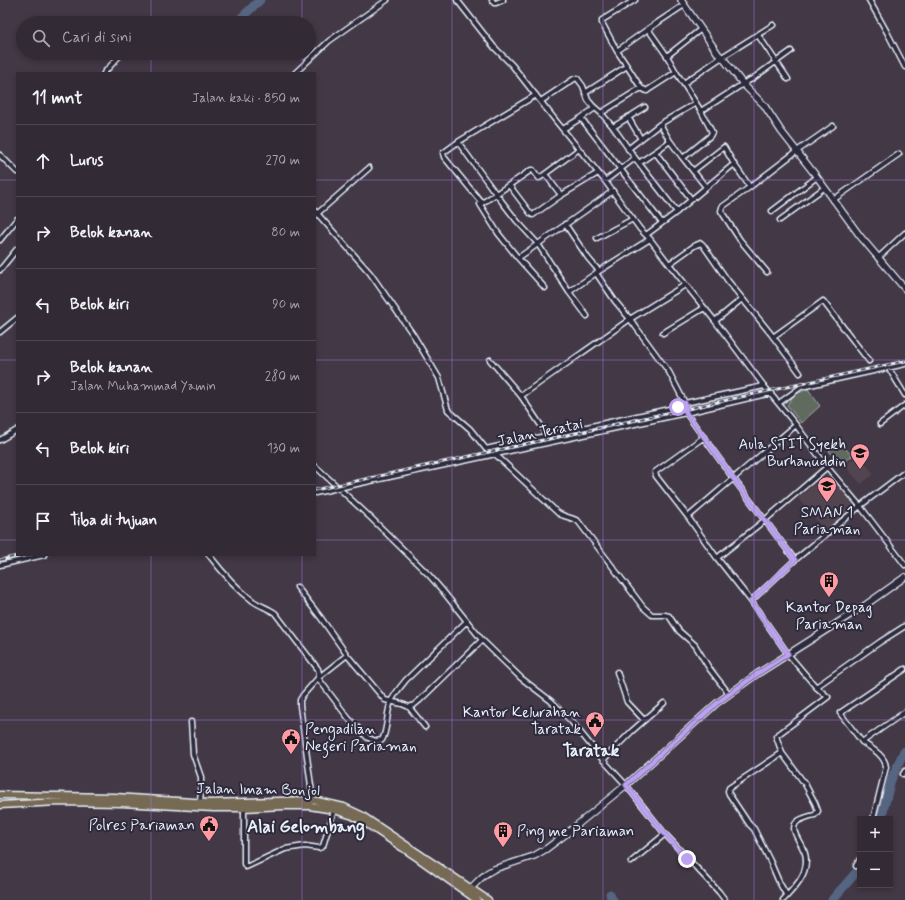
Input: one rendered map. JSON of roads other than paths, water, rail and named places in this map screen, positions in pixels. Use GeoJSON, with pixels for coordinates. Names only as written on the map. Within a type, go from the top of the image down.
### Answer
{"type":"FeatureCollection","features":[{"type":"Feature","properties":{"kind":"main road","name":"Jalan Imam Bonjol"},"geometry":{"type":"LineString","coordinates":[[0,795],[121,803],[200,802],[309,806],[334,810],[352,816],[388,836]]}},
{"type":"Feature","properties":{"kind":"main road","name":"Jalan Imam Bonjol"},"geometry":{"type":"LineString","coordinates":[[0,805],[59,799]]}},
{"type":"Feature","properties":{"kind":"main road","name":"Jalan Imam Bonjol"},"geometry":{"type":"LineString","coordinates":[[172,803],[213,808],[244,808],[313,800],[332,803],[366,818],[388,836],[477,900]]}},
{"type":"Feature","properties":{"kind":"main road","name":"Jalan Imam Bonjol"},"geometry":{"type":"LineString","coordinates":[[469,894],[488,900]]}},
{"type":"Feature","properties":{"kind":"street"},"geometry":{"type":"LineString","coordinates":[[316,53],[329,41],[387,0]]}},
{"type":"Feature","properties":{"kind":"street"},"geometry":{"type":"LineString","coordinates":[[457,0],[494,47],[512,65],[613,191],[633,219],[715,321],[827,467],[860,506],[905,565]]}},
{"type":"Feature","properties":{"kind":"street"},"geometry":{"type":"LineString","coordinates":[[492,0],[496,3],[503,0]]}},
{"type":"Feature","properties":{"kind":"street"},"geometry":{"type":"LineString","coordinates":[[634,0],[602,20],[602,23],[617,51],[641,88],[647,91],[676,72]]}},
{"type":"Feature","properties":{"kind":"street"},"geometry":{"type":"LineString","coordinates":[[681,0],[719,55],[743,84],[764,105],[781,131],[860,236],[905,289]]}},
{"type":"Feature","properties":{"kind":"street"},"geometry":{"type":"LineString","coordinates":[[869,0],[905,67]]}},
{"type":"Feature","properties":{"kind":"street"},"geometry":{"type":"LineString","coordinates":[[617,51],[648,28],[684,5]]}},
{"type":"Feature","properties":{"kind":"street"},"geometry":{"type":"LineString","coordinates":[[684,83],[773,25]]}},
{"type":"Feature","properties":{"kind":"street"},"geometry":{"type":"LineString","coordinates":[[648,28],[668,56],[676,72],[712,130],[711,135],[683,158]]}},
{"type":"Feature","properties":{"kind":"street"},"geometry":{"type":"LineString","coordinates":[[668,56],[701,29]]}},
{"type":"Feature","properties":{"kind":"street"},"geometry":{"type":"LineString","coordinates":[[758,34],[788,79]]}},
{"type":"Feature","properties":{"kind":"street"},"geometry":{"type":"LineString","coordinates":[[701,111],[752,79],[791,51]]}},
{"type":"Feature","properties":{"kind":"street"},"geometry":{"type":"LineString","coordinates":[[105,72],[116,60]]}},
{"type":"Feature","properties":{"kind":"street"},"geometry":{"type":"LineString","coordinates":[[296,72],[309,60]]}},
{"type":"Feature","properties":{"kind":"street"},"geometry":{"type":"LineString","coordinates":[[585,93],[627,66]]}},
{"type":"Feature","properties":{"kind":"street"},"geometry":{"type":"LineString","coordinates":[[541,101],[577,78],[583,86],[588,100],[613,128],[634,158],[677,212]]}},
{"type":"Feature","properties":{"kind":"street"},"geometry":{"type":"LineString","coordinates":[[601,113],[641,88]]}},
{"type":"Feature","properties":{"kind":"street"},"geometry":{"type":"LineString","coordinates":[[536,95],[458,142],[444,152],[443,155],[482,203],[480,204],[481,206],[498,233],[545,288]]}},
{"type":"Feature","properties":{"kind":"street"},"geometry":{"type":"LineString","coordinates":[[628,149],[660,124],[696,103]]}},
{"type":"Feature","properties":{"kind":"street"},"geometry":{"type":"LineString","coordinates":[[613,128],[644,107]]}},
{"type":"Feature","properties":{"kind":"street"},"geometry":{"type":"LineString","coordinates":[[563,129],[595,108]]}},
{"type":"Feature","properties":{"kind":"street"},"geometry":{"type":"LineString","coordinates":[[581,118],[662,223]]}},
{"type":"Feature","properties":{"kind":"street"},"geometry":{"type":"LineString","coordinates":[[628,118],[641,139]]}},
{"type":"Feature","properties":{"kind":"street"},"geometry":{"type":"LineString","coordinates":[[660,124],[670,141],[706,187]]}},
{"type":"Feature","properties":{"kind":"street"},"geometry":{"type":"LineString","coordinates":[[767,272],[740,240],[721,211],[722,207],[833,126]]}},
{"type":"Feature","properties":{"kind":"street"},"geometry":{"type":"LineString","coordinates":[[639,164],[670,141]]}},
{"type":"Feature","properties":{"kind":"street"},"geometry":{"type":"LineString","coordinates":[[458,142],[517,221],[538,244],[569,292],[587,316]]}},
{"type":"Feature","properties":{"kind":"street"},"geometry":{"type":"LineString","coordinates":[[694,171],[724,147],[750,187]]}},
{"type":"Feature","properties":{"kind":"street"},"geometry":{"type":"LineString","coordinates":[[482,203],[531,170],[533,170],[539,178],[579,149]]}},
{"type":"Feature","properties":{"kind":"street"},"geometry":{"type":"LineString","coordinates":[[655,152],[691,199]]}},
{"type":"Feature","properties":{"kind":"street"},"geometry":{"type":"LineString","coordinates":[[833,200],[899,154]]}},
{"type":"Feature","properties":{"kind":"street"},"geometry":{"type":"LineString","coordinates":[[0,155],[16,171]]}},
{"type":"Feature","properties":{"kind":"street"},"geometry":{"type":"LineString","coordinates":[[605,181],[634,158]]}},
{"type":"Feature","properties":{"kind":"street"},"geometry":{"type":"LineString","coordinates":[[646,235],[677,212],[734,164]]}},
{"type":"Feature","properties":{"kind":"street"},"geometry":{"type":"LineString","coordinates":[[13,168],[16,165]]}},
{"type":"Feature","properties":{"kind":"street"},"geometry":{"type":"LineString","coordinates":[[370,168],[316,212],[370,273],[414,336],[439,378],[448,410],[470,429],[486,449],[678,407],[685,403],[764,386]]}},
{"type":"Feature","properties":{"kind":"street"},"geometry":{"type":"LineString","coordinates":[[509,185],[527,210],[533,215],[561,195],[598,173]]}},
{"type":"Feature","properties":{"kind":"street"},"geometry":{"type":"LineString","coordinates":[[545,174],[561,195]]}},
{"type":"Feature","properties":{"kind":"street"},"geometry":{"type":"LineString","coordinates":[[772,211],[817,177]]}},
{"type":"Feature","properties":{"kind":"street"},"geometry":{"type":"LineString","coordinates":[[780,220],[824,188]]}},
{"type":"Feature","properties":{"kind":"street"},"geometry":{"type":"LineString","coordinates":[[518,258],[613,191]]}},
{"type":"Feature","properties":{"kind":"street"},"geometry":{"type":"LineString","coordinates":[[0,240],[16,219]]}},
{"type":"Feature","properties":{"kind":"street"},"geometry":{"type":"LineString","coordinates":[[597,238],[633,219]]}},
{"type":"Feature","properties":{"kind":"street"},"geometry":{"type":"LineString","coordinates":[[565,224],[615,300],[669,372],[685,403],[686,413],[795,560]]}},
{"type":"Feature","properties":{"kind":"street"},"geometry":{"type":"LineString","coordinates":[[878,258],[905,233]]}},
{"type":"Feature","properties":{"kind":"street"},"geometry":{"type":"LineString","coordinates":[[569,292],[650,239]]}},
{"type":"Feature","properties":{"kind":"street"},"geometry":{"type":"LineString","coordinates":[[669,264],[694,246],[701,243],[800,373]]}},
{"type":"Feature","properties":{"kind":"street"},"geometry":{"type":"LineString","coordinates":[[0,270],[16,250]]}},
{"type":"Feature","properties":{"kind":"street"},"geometry":{"type":"LineString","coordinates":[[521,396],[630,319],[685,285]]}},
{"type":"Feature","properties":{"kind":"street"},"geometry":{"type":"LineString","coordinates":[[715,321],[742,298]]}},
{"type":"Feature","properties":{"kind":"street"},"geometry":{"type":"LineString","coordinates":[[773,338],[823,301],[869,361]]}},
{"type":"Feature","properties":{"kind":"street"},"geometry":{"type":"LineString","coordinates":[[663,333],[704,308]]}},
{"type":"Feature","properties":{"kind":"street"},"geometry":{"type":"LineString","coordinates":[[0,332],[16,319]]}},
{"type":"Feature","properties":{"kind":"street"},"geometry":{"type":"LineString","coordinates":[[490,360],[521,396],[548,436]]}},
{"type":"Feature","properties":{"kind":"street"},"geometry":{"type":"LineString","coordinates":[[779,403],[801,387],[905,364]]}},
{"type":"Feature","properties":{"kind":"street"},"geometry":{"type":"LineString","coordinates":[[888,367],[905,395]]}},
{"type":"Feature","properties":{"kind":"street","name":"Jalan Teratai"},"geometry":{"type":"LineString","coordinates":[[316,493],[686,413],[771,393]]}},
{"type":"Feature","properties":{"kind":"street"},"geometry":{"type":"LineString","coordinates":[[880,424],[905,405]]}},
{"type":"Feature","properties":{"kind":"street"},"geometry":{"type":"LineString","coordinates":[[688,517],[796,425]]}},
{"type":"Feature","properties":{"kind":"street"},"geometry":{"type":"LineString","coordinates":[[0,440],[16,431]]}},
{"type":"Feature","properties":{"kind":"street"},"geometry":{"type":"LineString","coordinates":[[704,437],[655,472],[655,474],[751,601],[788,654],[816,687],[828,697],[776,738],[782,754],[805,784],[818,811],[815,815],[799,820],[795,823],[794,829],[803,849],[806,863],[802,876],[783,900]]}},
{"type":"Feature","properties":{"kind":"street"},"geometry":{"type":"LineString","coordinates":[[495,454],[558,513],[562,516],[578,521],[643,607],[652,615],[669,616],[679,631],[695,645],[709,668],[729,694]]}},
{"type":"Feature","properties":{"kind":"street"},"geometry":{"type":"LineString","coordinates":[[316,467],[429,575],[482,640],[521,678],[551,701],[571,721],[626,785],[665,834],[725,900]]}},
{"type":"Feature","properties":{"kind":"street"},"geometry":{"type":"LineString","coordinates":[[717,558],[765,520],[827,467]]}},
{"type":"Feature","properties":{"kind":"street"},"geometry":{"type":"LineString","coordinates":[[751,601],[795,560],[860,506],[905,472]]}},
{"type":"Feature","properties":{"kind":"street"},"geometry":{"type":"LineString","coordinates":[[0,565],[40,556]]}},
{"type":"Feature","properties":{"kind":"street"},"geometry":{"type":"LineString","coordinates":[[210,556],[237,588],[255,602],[275,614],[315,664],[319,673],[318,678],[349,719],[368,738],[376,741],[382,740],[384,736],[391,701],[406,680],[467,621]]}},
{"type":"Feature","properties":{"kind":"street"},"geometry":{"type":"LineString","coordinates":[[469,894],[480,879],[487,873],[494,869],[538,854],[566,834],[626,785],[717,703],[729,694],[788,654],[864,606],[905,577]]}},
{"type":"Feature","properties":{"kind":"street"},"geometry":{"type":"LineString","coordinates":[[297,587],[321,618],[346,655],[386,700],[409,707],[425,726]]}},
{"type":"Feature","properties":{"kind":"street"},"geometry":{"type":"LineString","coordinates":[[816,687],[905,626]]}},
{"type":"Feature","properties":{"kind":"street"},"geometry":{"type":"LineString","coordinates":[[409,707],[420,700],[482,640]]}},
{"type":"Feature","properties":{"kind":"street"},"geometry":{"type":"LineString","coordinates":[[313,800],[300,700],[318,678],[346,655]]}},
{"type":"Feature","properties":{"kind":"street"},"geometry":{"type":"LineString","coordinates":[[874,816],[886,762],[862,742],[840,713],[905,669]]}},
{"type":"Feature","properties":{"kind":"street"},"geometry":{"type":"LineString","coordinates":[[617,672],[627,702],[644,720]]}},
{"type":"Feature","properties":{"kind":"street"},"geometry":{"type":"LineString","coordinates":[[604,760],[632,731],[664,703]]}},
{"type":"Feature","properties":{"kind":"street"},"geometry":{"type":"LineString","coordinates":[[862,742],[905,712]]}},
{"type":"Feature","properties":{"kind":"street"},"geometry":{"type":"LineString","coordinates":[[191,722],[193,754],[201,777],[200,802]]}},
{"type":"Feature","properties":{"kind":"street"},"geometry":{"type":"LineString","coordinates":[[782,754],[729,788],[728,791],[749,824],[754,829],[787,896]]}},
{"type":"Feature","properties":{"kind":"street"},"geometry":{"type":"LineString","coordinates":[[244,808],[244,864],[246,868],[285,849],[305,846],[322,847],[334,810]]}},
{"type":"Feature","properties":{"kind":"street"},"geometry":{"type":"LineString","coordinates":[[631,862],[665,834]]}},
{"type":"Feature","properties":{"kind":"waterway"},"geometry":{"type":"LineString","coordinates":[[243,16],[260,0]]}},
{"type":"Feature","properties":{"kind":"waterway"},"geometry":{"type":"LineString","coordinates":[[882,816],[891,780],[905,751]]}},
{"type":"Feature","properties":{"kind":"waterway"},"geometry":{"type":"LineString","coordinates":[[832,900],[857,871]]}},
{"type":"Feature","properties":{"kind":"waterway"},"geometry":{"type":"LineString","coordinates":[[610,894],[613,900]]}},
{"type":"Feature","properties":{"kind":"railway"},"geometry":{"type":"LineString","coordinates":[[316,490],[905,361]]}},
{"type":"Feature","properties":{"kind":"railway"},"geometry":{"type":"LineString","coordinates":[[0,560],[18,556]]}},
{"type":"Feature","properties":{"kind":"place","name":"Aula STIT Syekh Burhanuddin"},"geometry":{"type":"Point","coordinates":[860,470]}},
{"type":"Feature","properties":{"kind":"place","name":"SMAN 1 Pariaman"},"geometry":{"type":"Point","coordinates":[827,503]}},
{"type":"Feature","properties":{"kind":"place","name":"Kantor Depag Pariaman"},"geometry":{"type":"Point","coordinates":[829,598]}},
{"type":"Feature","properties":{"kind":"place","name":"Kantor Kelurahan Taratak"},"geometry":{"type":"Point","coordinates":[595,738]}},
{"type":"Feature","properties":{"kind":"place","name":"Pengadilan Negeri Pariaman"},"geometry":{"type":"Point","coordinates":[291,755]}},
{"type":"Feature","properties":{"kind":"place","name":"Polres Pariaman"},"geometry":{"type":"Point","coordinates":[209,842]}},
{"type":"Feature","properties":{"kind":"place","name":"Ping me Pariaman"},"geometry":{"type":"Point","coordinates":[503,848]}},
{"type":"Feature","properties":{"kind":"district","name":"Taratak"},"geometry":{"type":"Point","coordinates":[591,750]}},
{"type":"Feature","properties":{"kind":"district","name":"Alai Gelombang"},"geometry":{"type":"Point","coordinates":[306,826]}}]}
